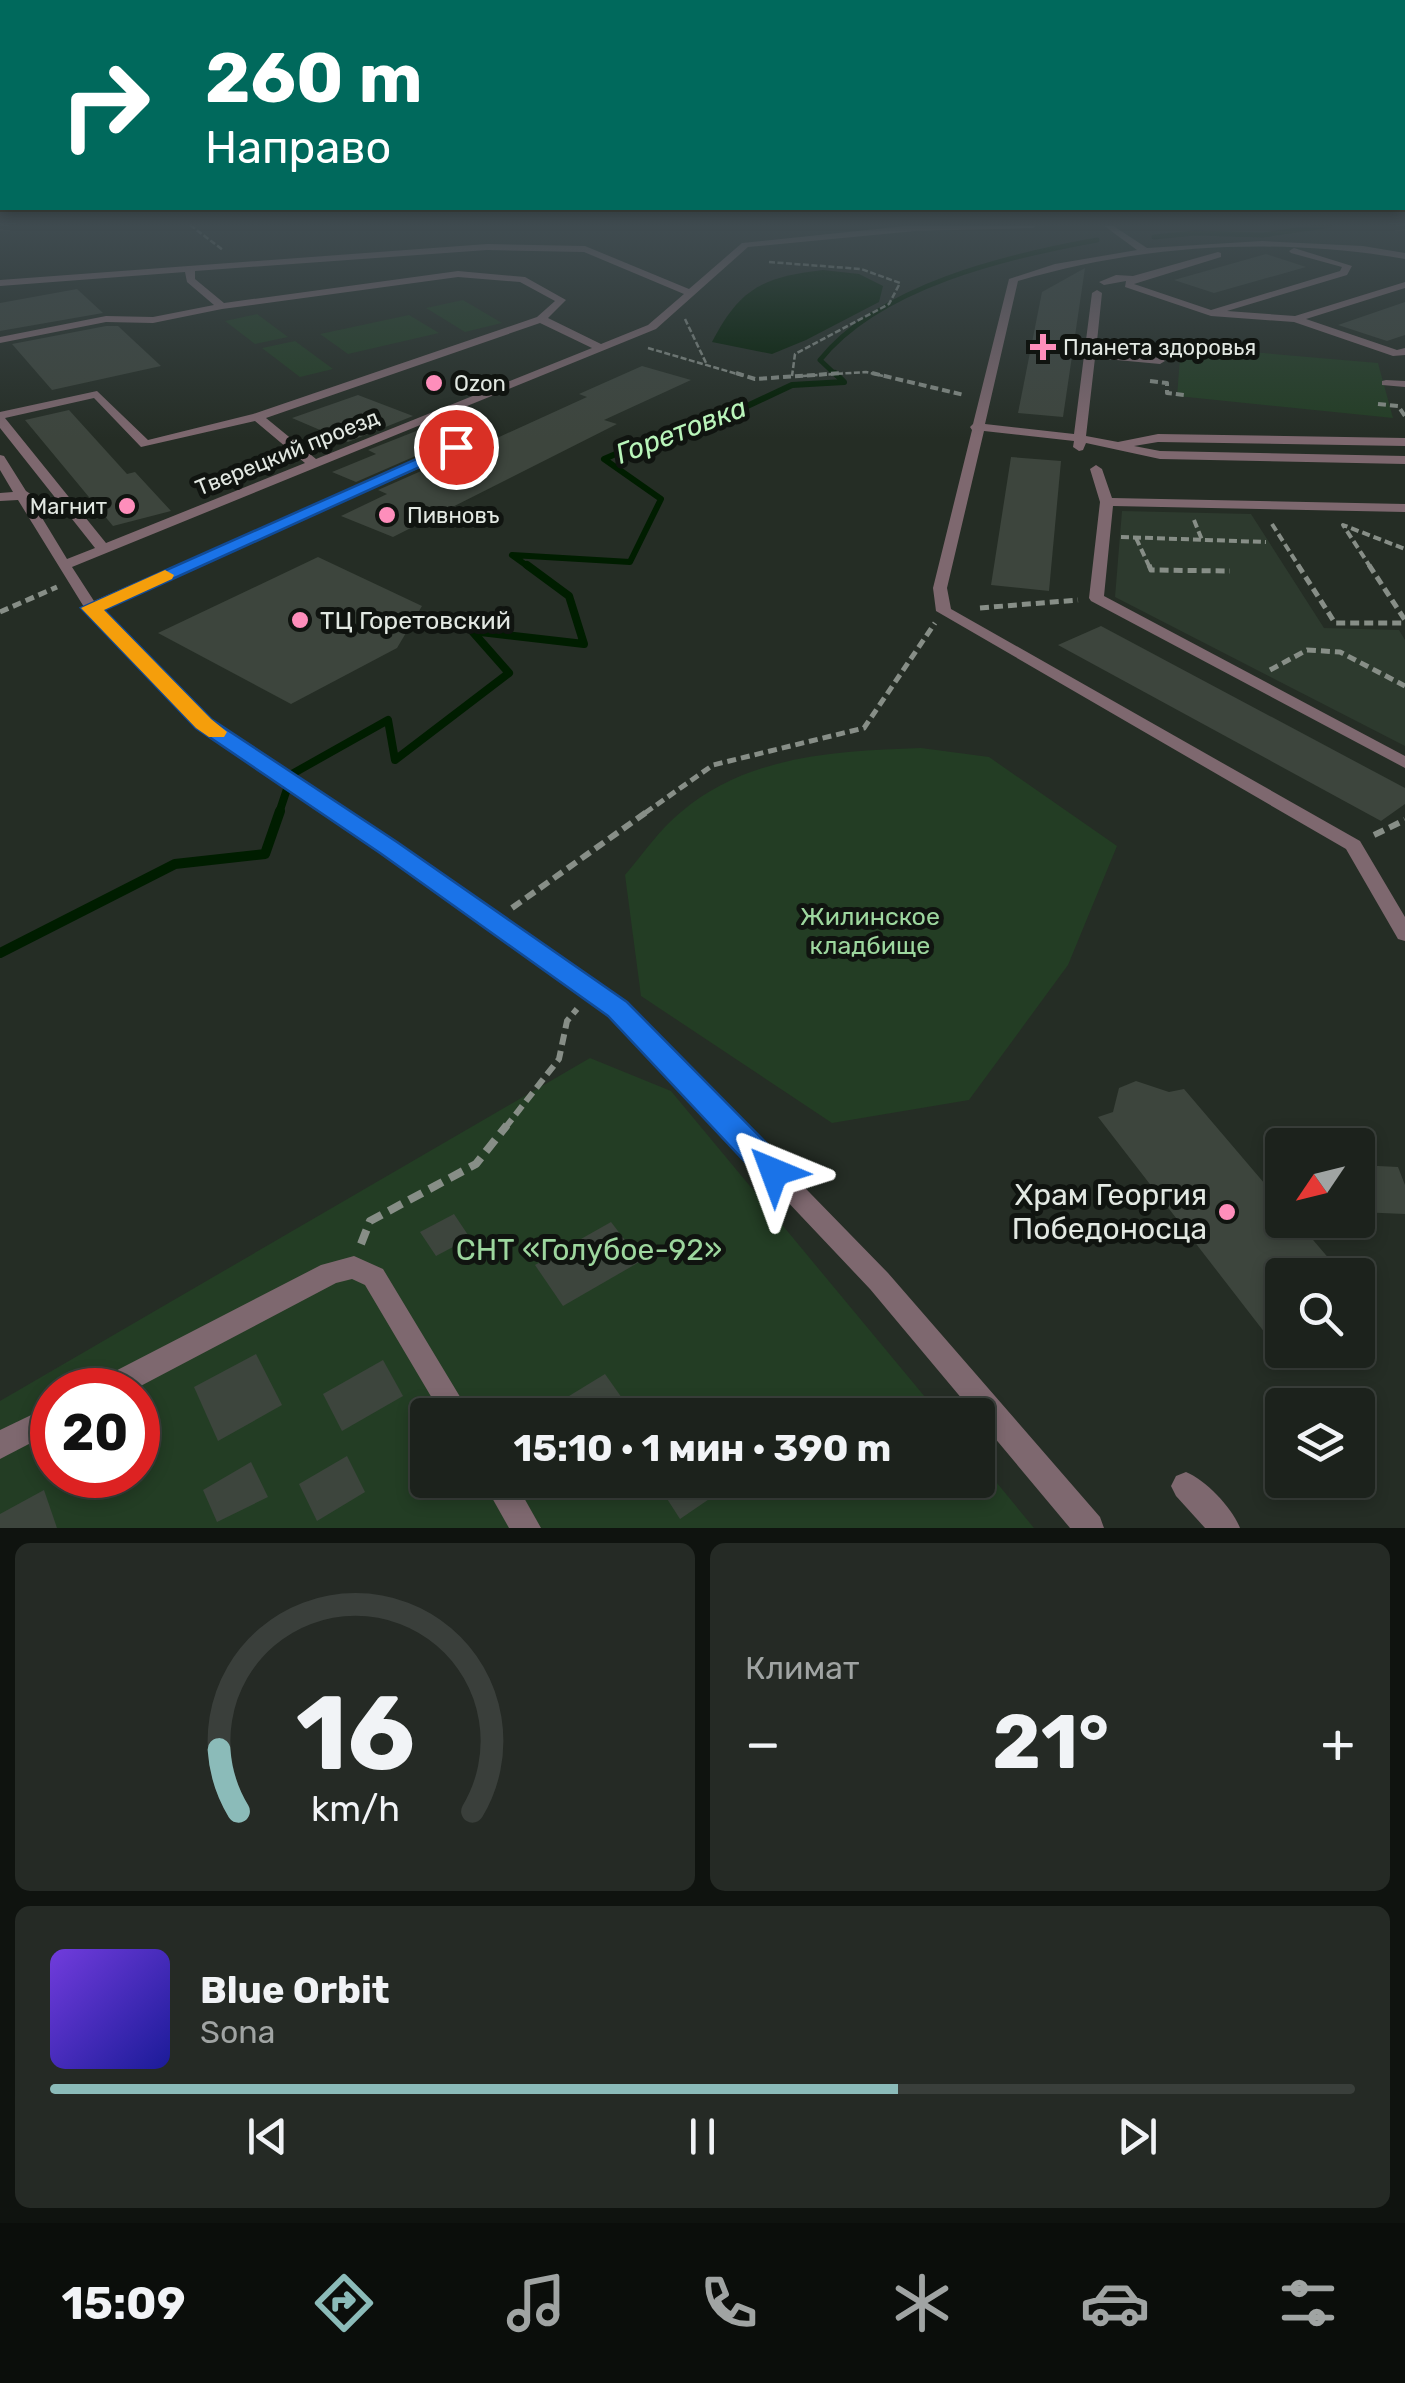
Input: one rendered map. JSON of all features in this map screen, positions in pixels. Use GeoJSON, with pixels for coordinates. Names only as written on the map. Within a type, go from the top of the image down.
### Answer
{"type":"FeatureCollection","features":[{"type":"Feature","properties":{"kind":"lane"},"geometry":{"type":"LineString","coordinates":[[210,296],[222,306]]}},
{"type":"Feature","properties":{"kind":"lane"},"geometry":{"type":"LineString","coordinates":[[0,340],[106,319],[153,320],[293,296]]}},
{"type":"Feature","properties":{"kind":"lane"},"geometry":{"type":"LineString","coordinates":[[103,549],[0,418],[97,394],[144,444],[257,416],[541,319],[561,300],[554,296]]}},
{"type":"Feature","properties":{"kind":"lane","name":"Тверецкий проезд"},"geometry":{"type":"LineString","coordinates":[[68,573],[103,549],[652,327],[687,296]]}},
{"type":"Feature","properties":{"kind":"lane"},"geometry":{"type":"LineString","coordinates":[[1010,296],[940,588],[944,611],[1353,845],[1405,934]]}},
{"type":"Feature","properties":{"kind":"lane"},"geometry":{"type":"LineString","coordinates":[[1079,443],[1099,296]]}},
{"type":"Feature","properties":{"kind":"lane"},"geometry":{"type":"LineString","coordinates":[[1163,296],[1211,313],[1295,319],[1397,354],[1405,351]]}},
{"type":"Feature","properties":{"kind":"lane"},"geometry":{"type":"LineString","coordinates":[[1211,313],[1267,296]]}},
{"type":"Feature","properties":{"kind":"lane"},"geometry":{"type":"LineString","coordinates":[[1295,319],[1368,296]]}},
{"type":"Feature","properties":{"kind":"lane"},"geometry":{"type":"LineString","coordinates":[[541,319],[600,348]]}},
{"type":"Feature","properties":{"kind":"lane"},"geometry":{"type":"LineString","coordinates":[[1090,354],[1160,361]]}},
{"type":"Feature","properties":{"kind":"lane"},"geometry":{"type":"LineString","coordinates":[[1386,383],[1405,384]]}},
{"type":"Feature","properties":{"kind":"lane"},"geometry":{"type":"LineString","coordinates":[[257,416],[312,462]]}},
{"type":"Feature","properties":{"kind":"lane"},"geometry":{"type":"LineString","coordinates":[[976,427],[1160,455],[1405,460]]}},
{"type":"Feature","properties":{"kind":"lane"},"geometry":{"type":"LineString","coordinates":[[1112,445],[1158,438],[1405,442]]}},
{"type":"Feature","properties":{"kind":"lane"},"geometry":{"type":"LineString","coordinates":[[91,608],[456,447]]}},
{"type":"Feature","properties":{"kind":"lane"},"geometry":{"type":"LineString","coordinates":[[1,461],[91,608],[203,724],[618,1009],[879,1280],[1089,1528]]}},
{"type":"Feature","properties":{"kind":"lane"},"geometry":{"type":"LineString","coordinates":[[1096,468],[1107,502],[1096,598],[1405,764]]}},
{"type":"Feature","properties":{"kind":"lane"},"geometry":{"type":"LineString","coordinates":[[0,497],[25,495]]}},
{"type":"Feature","properties":{"kind":"lane"},"geometry":{"type":"LineString","coordinates":[[1107,502],[1405,508]]}},
{"type":"Feature","properties":{"kind":"lane"},"geometry":{"type":"LineString","coordinates":[[148,1368],[330,1273],[354,1266],[374,1276],[447,1398]]}},
{"type":"Feature","properties":{"kind":"lane"},"geometry":{"type":"LineString","coordinates":[[0,1446],[30,1430]]}},
{"type":"Feature","properties":{"kind":"lane"},"geometry":{"type":"LineString","coordinates":[[1186,1486],[1225,1528]]}},
{"type":"Feature","properties":{"kind":"lane"},"geometry":{"type":"LineString","coordinates":[[507,1498],[526,1528]]}},
{"type":"Feature","properties":{"kind":"path"},"geometry":{"type":"LineString","coordinates":[[792,376],[796,354],[889,304],[893,296]]}},
{"type":"Feature","properties":{"kind":"path"},"geometry":{"type":"LineString","coordinates":[[683,314],[707,365]]}},
{"type":"Feature","properties":{"kind":"path"},"geometry":{"type":"LineString","coordinates":[[621,340],[756,380],[866,372],[983,400]]}},
{"type":"Feature","properties":{"kind":"path"},"geometry":{"type":"LineString","coordinates":[[1150,381],[1167,383],[1168,393],[1184,394]]}},
{"type":"Feature","properties":{"kind":"path"},"geometry":{"type":"LineString","coordinates":[[1378,404],[1398,406],[1405,416]]}},
{"type":"Feature","properties":{"kind":"path"},"geometry":{"type":"LineString","coordinates":[[1192,517],[1202,540]]}},
{"type":"Feature","properties":{"kind":"path"},"geometry":{"type":"LineString","coordinates":[[1290,524],[1272,524],[1335,623],[1405,622]]}},
{"type":"Feature","properties":{"kind":"path"},"geometry":{"type":"LineString","coordinates":[[1325,525],[1374,526]]}},
{"type":"Feature","properties":{"kind":"path"},"geometry":{"type":"LineString","coordinates":[[1343,525],[1405,622]]}},
{"type":"Feature","properties":{"kind":"path"},"geometry":{"type":"LineString","coordinates":[[1343,525],[1405,549]]}},
{"type":"Feature","properties":{"kind":"path"},"geometry":{"type":"LineString","coordinates":[[1103,536],[1266,542]]}},
{"type":"Feature","properties":{"kind":"path"},"geometry":{"type":"LineString","coordinates":[[1136,538],[1151,570],[1230,572]]}},
{"type":"Feature","properties":{"kind":"path"},"geometry":{"type":"LineString","coordinates":[[0,612],[68,573]]}},
{"type":"Feature","properties":{"kind":"path"},"geometry":{"type":"LineString","coordinates":[[493,922],[713,765],[864,728],[944,611],[1096,598]]}},
{"type":"Feature","properties":{"kind":"path"},"geometry":{"type":"LineString","coordinates":[[1250,680],[1307,650],[1340,652],[1405,686]]}},
{"type":"Feature","properties":{"kind":"path"},"geometry":{"type":"LineString","coordinates":[[1353,845],[1405,820]]}},
{"type":"Feature","properties":{"kind":"path"},"geometry":{"type":"LineString","coordinates":[[354,1266],[370,1221],[476,1164],[559,1059],[567,1020],[592,991]]}},
{"type":"Feature","properties":{"kind":"shaded area"},"geometry":{"type":"Polygon","coordinates":[[[880,296],[879,302],[772,354],[712,342],[744,297],[880,296]]]}},
{"type":"Feature","properties":{"kind":"shaded area"},"geometry":{"type":"Polygon","coordinates":[[[1122,511],[1251,514],[1324,628],[1399,630],[1405,640],[1405,746],[1115,597],[1122,511]]]}},
{"type":"Feature","properties":{"kind":"green space"},"geometry":{"type":"Polygon","coordinates":[[[463,300],[502,323],[465,332],[426,308],[463,300]]]}},
{"type":"Feature","properties":{"kind":"green space"},"geometry":{"type":"Polygon","coordinates":[[[257,314],[288,337],[255,344],[225,321],[257,314]]]}},
{"type":"Feature","properties":{"kind":"green space"},"geometry":{"type":"Polygon","coordinates":[[[409,315],[439,333],[348,354],[320,334],[409,315]]]}},
{"type":"Feature","properties":{"kind":"green space"},"geometry":{"type":"Polygon","coordinates":[[[295,341],[333,369],[300,377],[262,348],[295,341]]]}},
{"type":"Feature","properties":{"kind":"green space"},"geometry":{"type":"Polygon","coordinates":[[[1181,346],[1378,363],[1393,418],[1177,396],[1181,346]]]}},
{"type":"Feature","properties":{"kind":"green space","name":"Жилинское кладбище"},"geometry":{"type":"Polygon","coordinates":[[[921,748],[989,757],[1117,846],[1068,965],[969,1100],[832,1123],[641,996],[625,875],[673,819],[735,778],[764,767],[826,755],[921,748]]]}},
{"type":"Feature","properties":{"kind":"green space","name":"СНТ «Голубое-92»"},"geometry":{"type":"Polygon","coordinates":[[[590,1058],[671,1091],[926,1398],[410,1398],[410,1498],[995,1498],[995,1481],[1034,1528],[0,1528],[0,1401],[30,1384],[30,1498],[160,1498],[160,1368],[57,1368],[590,1058]]]}},
{"type":"Feature","properties":{"kind":"building"},"geometry":{"type":"Polygon","coordinates":[[[37,296],[85,296],[103,313],[0,331],[0,303],[37,296]]]}},
{"type":"Feature","properties":{"kind":"building"},"geometry":{"type":"Polygon","coordinates":[[[1041,296],[1081,296],[1063,417],[1018,413],[1041,296]]]}},
{"type":"Feature","properties":{"kind":"building"},"geometry":{"type":"Polygon","coordinates":[[[1405,302],[1405,335],[1387,341],[1338,325],[1405,302]]]}},
{"type":"Feature","properties":{"kind":"building"},"geometry":{"type":"Polygon","coordinates":[[[118,326],[161,366],[52,390],[12,344],[118,326]]]}},
{"type":"Feature","properties":{"kind":"building"},"geometry":{"type":"Polygon","coordinates":[[[642,366],[691,380],[604,420],[617,424],[393,537],[341,516],[387,494],[378,490],[462,453],[464,444],[450,441],[356,482],[332,472],[376,454],[368,450],[434,424],[486,443],[587,397],[579,394],[642,366]]]}},
{"type":"Feature","properties":{"kind":"building"},"geometry":{"type":"Polygon","coordinates":[[[358,395],[413,416],[348,442],[292,418],[358,395]]]}},
{"type":"Feature","properties":{"kind":"building"},"geometry":{"type":"Polygon","coordinates":[[[69,410],[127,474],[135,472],[171,511],[113,526],[25,420],[69,410]]]}},
{"type":"Feature","properties":{"kind":"building"},"geometry":{"type":"Polygon","coordinates":[[[1011,457],[1061,461],[1049,591],[991,585],[1011,457]]]}},
{"type":"Feature","properties":{"kind":"building","name":"ТЦ Горетовский"},"geometry":{"type":"Polygon","coordinates":[[[318,557],[422,606],[397,648],[291,704],[158,633],[318,557]]]}},
{"type":"Feature","properties":{"kind":"building"},"geometry":{"type":"Polygon","coordinates":[[[1101,626],[1405,788],[1405,804],[1381,821],[1058,645],[1101,626]]]}},
{"type":"Feature","properties":{"kind":"building","name":"Храм Георгия Победоносца"},"geometry":{"type":"Polygon","coordinates":[[[1136,1081],[1169,1092],[1184,1089],[1265,1184],[1265,1238],[1311,1238],[1328,1258],[1265,1258],[1265,1333],[1098,1117],[1113,1112],[1119,1088],[1136,1081]]]}},
{"type":"Feature","properties":{"kind":"building"},"geometry":{"type":"Polygon","coordinates":[[[1375,1166],[1398,1167],[1405,1185],[1405,1214],[1375,1213],[1375,1166]]]}},
{"type":"Feature","properties":{"kind":"building"},"geometry":{"type":"Polygon","coordinates":[[[454,1214],[470,1238],[436,1256],[420,1232],[454,1214]]]}},
{"type":"Feature","properties":{"kind":"building"},"geometry":{"type":"Polygon","coordinates":[[[611,1222],[641,1261],[563,1306],[535,1265],[611,1222]]]}},
{"type":"Feature","properties":{"kind":"building"},"geometry":{"type":"Polygon","coordinates":[[[256,1354],[282,1405],[218,1441],[194,1387],[256,1354]]]}},
{"type":"Feature","properties":{"kind":"building"},"geometry":{"type":"Polygon","coordinates":[[[383,1360],[403,1396],[342,1431],[323,1394],[383,1360]]]}},
{"type":"Feature","properties":{"kind":"building"},"geometry":{"type":"Polygon","coordinates":[[[605,1374],[622,1398],[566,1398],[605,1374]]]}},
{"type":"Feature","properties":{"kind":"building"},"geometry":{"type":"Polygon","coordinates":[[[347,1456],[365,1492],[317,1521],[299,1484],[347,1456]]]}},
{"type":"Feature","properties":{"kind":"building"},"geometry":{"type":"Polygon","coordinates":[[[251,1462],[268,1497],[217,1522],[203,1490],[251,1462]]]}},
{"type":"Feature","properties":{"kind":"building"},"geometry":{"type":"Polygon","coordinates":[[[30,1498],[47,1498],[57,1528],[0,1528],[0,1514],[30,1498]]]}},
{"type":"Feature","properties":{"kind":"building"},"geometry":{"type":"Polygon","coordinates":[[[667,1498],[711,1498],[680,1519],[667,1498]]]}},
{"type":"Feature","properties":{"kind":"waterway","name":"Горетовка"},"geometry":{"type":"LineString","coordinates":[[837,376],[820,360],[845,334],[906,296]]}},
{"type":"Feature","properties":{"kind":"waterway","name":"Горетовка"},"geometry":{"type":"LineString","coordinates":[[530,568],[512,555],[630,562],[661,499],[604,459],[646,441],[709,424],[792,385],[844,382],[835,373]]}},
{"type":"Feature","properties":{"kind":"waterway","name":"Горетовка"},"geometry":{"type":"LineString","coordinates":[[279,813],[292,774],[388,720],[395,760],[509,673],[472,631],[584,644],[569,596],[527,565]]}},
{"type":"Feature","properties":{"kind":"waterway","name":"Горетовка"},"geometry":{"type":"LineString","coordinates":[[0,953],[175,864],[265,854],[280,811]]}},
{"type":"Feature","properties":{"kind":"slow traffic"},"geometry":{"type":"LineString","coordinates":[[165,575],[91,608],[203,724],[216,732]]}},
{"type":"Feature","properties":{"kind":"place","name":"Планета здоровья"},"geometry":{"type":"Point","coordinates":[1043,347]}},
{"type":"Feature","properties":{"kind":"place","name":"Ozon"},"geometry":{"type":"Point","coordinates":[434,383]}},
{"type":"Feature","properties":{"kind":"place","name":"Магнит"},"geometry":{"type":"Point","coordinates":[127,506]}},
{"type":"Feature","properties":{"kind":"place","name":"Пивновъ"},"geometry":{"type":"Point","coordinates":[387,515]}},
{"type":"Feature","properties":{"kind":"place","name":"ТЦ Горетовский"},"geometry":{"type":"Point","coordinates":[300,620]}},
{"type":"Feature","properties":{"kind":"place","name":"Храм Георгия Победоносца"},"geometry":{"type":"Point","coordinates":[1227,1212]}},
{"type":"Feature","properties":{"kind":"route"},"geometry":{"type":"LineString","coordinates":[[456,447],[91,608],[203,724],[389,848],[618,1009],[774,1172]]}}]}
